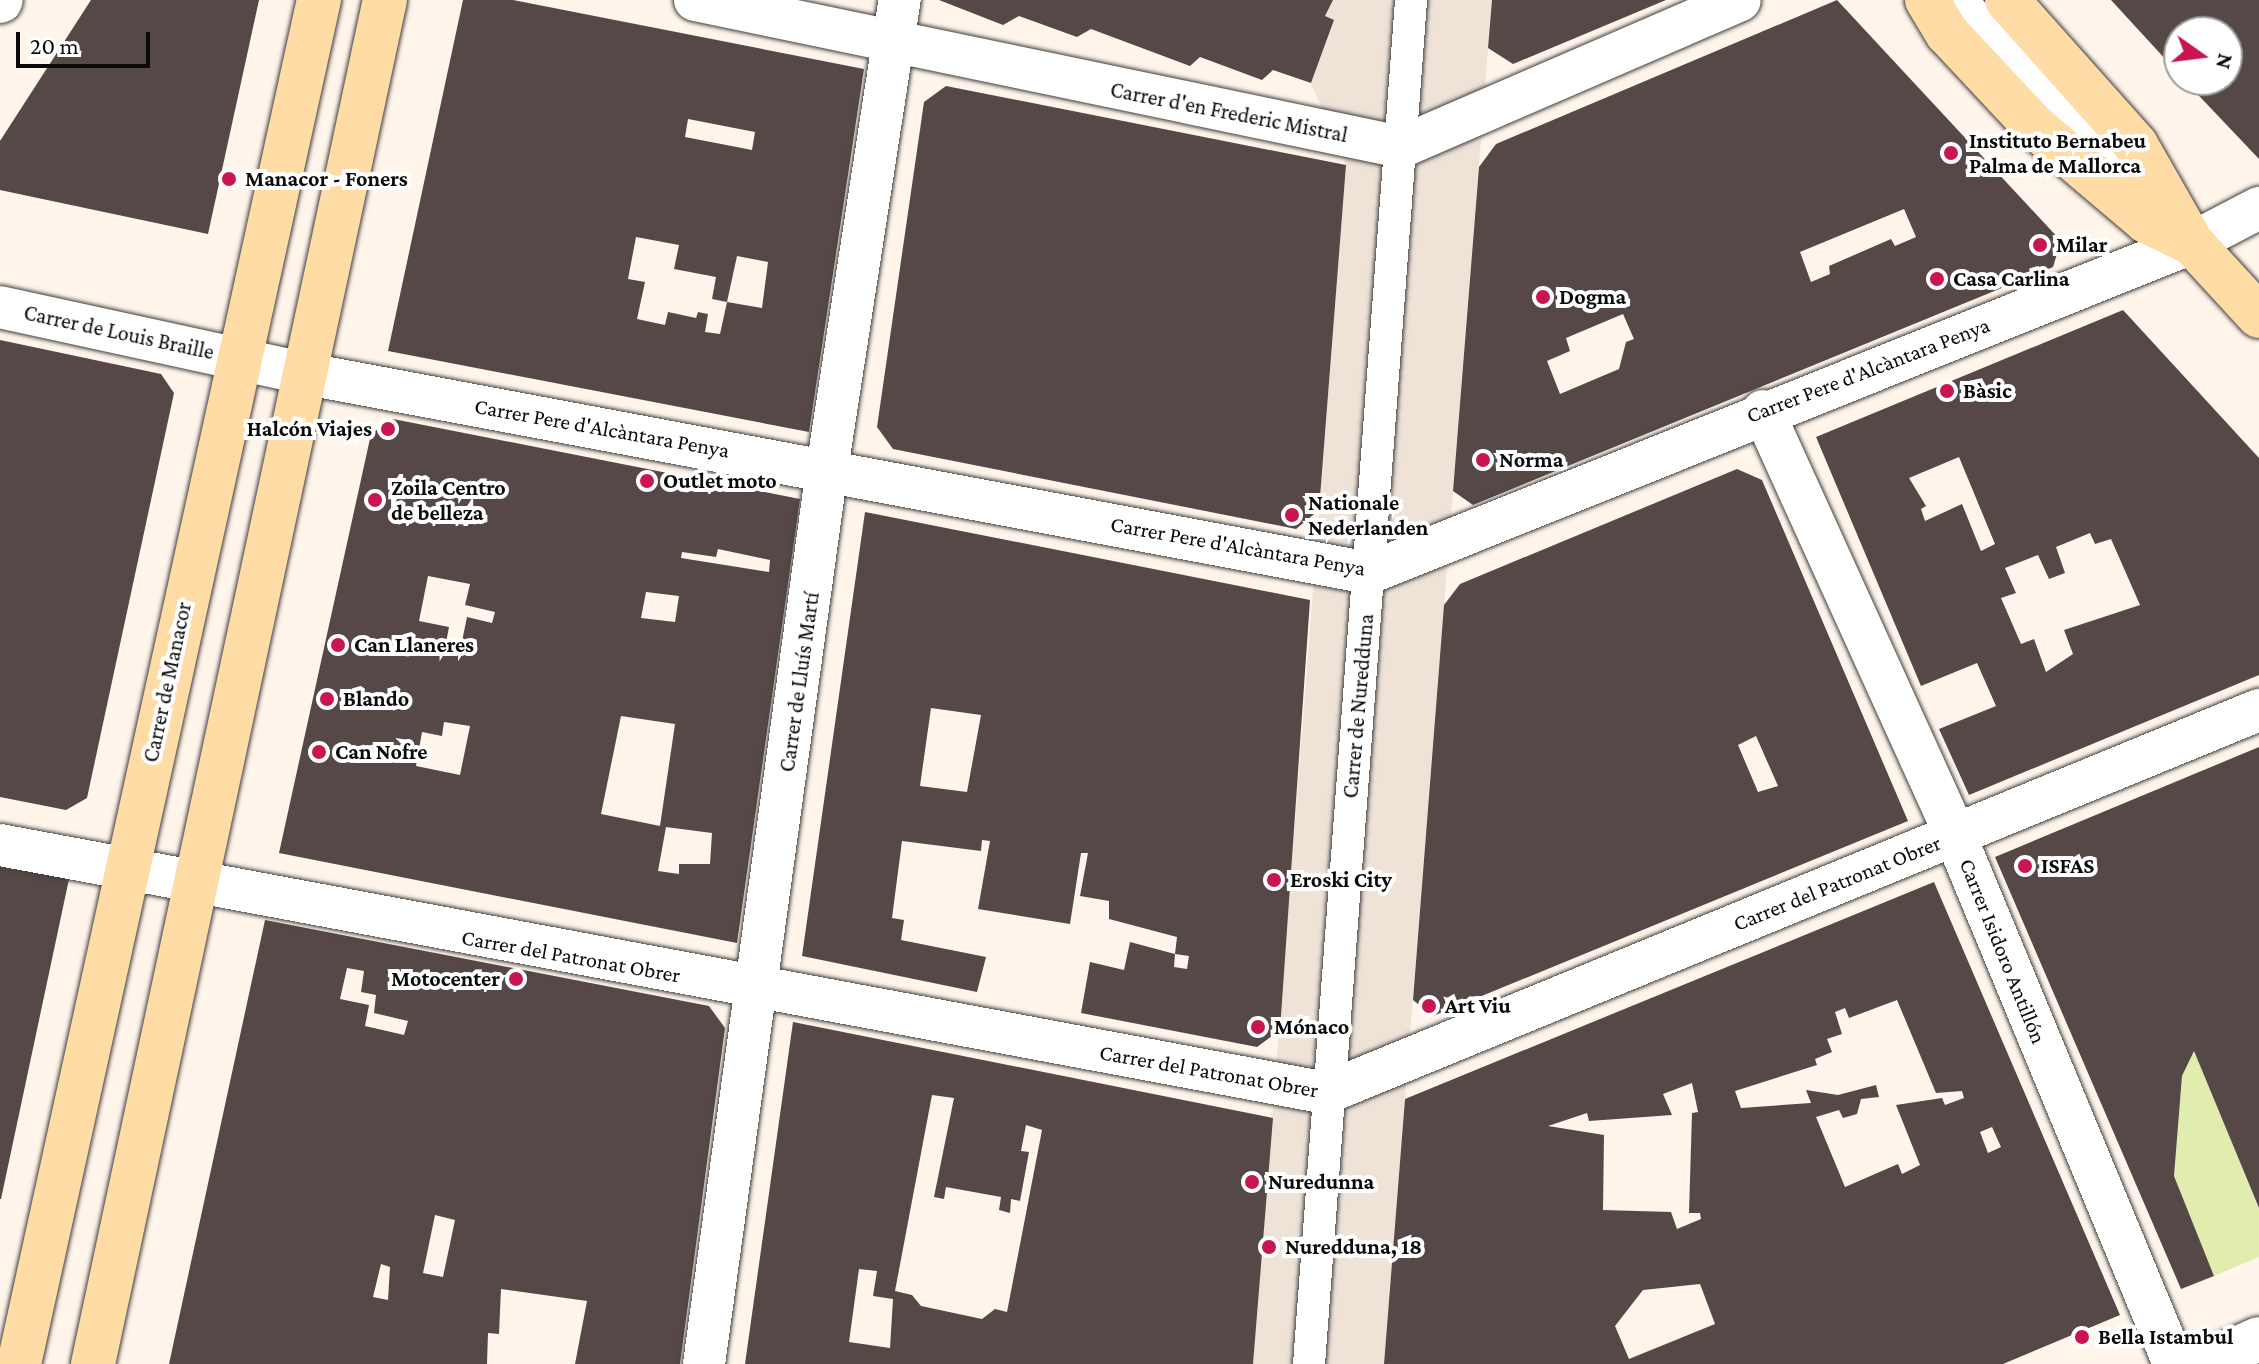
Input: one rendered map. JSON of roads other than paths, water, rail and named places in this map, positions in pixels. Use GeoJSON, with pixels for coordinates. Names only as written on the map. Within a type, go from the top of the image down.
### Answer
{"type":"FeatureCollection","features":[{"type":"Feature","properties":{"kind":"main road","name":"Carrer de Manacor"},"geometry":{"type":"LineString","coordinates":[[19,1364],[237,358],[319,0]]}},
{"type":"Feature","properties":{"kind":"main road"},"geometry":{"type":"LineString","coordinates":[[93,1364],[302,373],[385,0]]}},
{"type":"Feature","properties":{"kind":"main road"},"geometry":{"type":"LineString","coordinates":[[1927,0],[1947,33],[2034,126],[2146,221],[2192,243]]}},
{"type":"Feature","properties":{"kind":"main road"},"geometry":{"type":"LineString","coordinates":[[1988,8],[2136,145],[2192,243],[2259,316]]}},
{"type":"Feature","properties":{"kind":"street","name":"Carrer d'en Frederic Mistral"},"geometry":{"type":"LineString","coordinates":[[695,0],[893,44],[1401,147]]}},
{"type":"Feature","properties":{"kind":"street","name":"Carrer de Lluís Martí"},"geometry":{"type":"LineString","coordinates":[[704,1364],[758,990],[827,469],[900,0]]}},
{"type":"Feature","properties":{"kind":"street","name":"Carrer de Nuredduna"},"geometry":{"type":"LineString","coordinates":[[1309,1364],[1326,1093],[1369,573],[1411,0]]}},
{"type":"Feature","properties":{"kind":"street"},"geometry":{"type":"LineString","coordinates":[[1401,147],[1740,0]]}},
{"type":"Feature","properties":{"kind":"street","name":"Carrer Pere d'Alcàntara Penya"},"geometry":{"type":"LineString","coordinates":[[237,358],[302,373],[1369,573],[1763,411],[2192,243],[2259,208]]}},
{"type":"Feature","properties":{"kind":"street","name":"Carrer de Louis Braille"},"geometry":{"type":"LineString","coordinates":[[0,307],[237,358]]}},
{"type":"Feature","properties":{"kind":"street","name":"Carrer Isidoro Antillón"},"geometry":{"type":"LineString","coordinates":[[1763,411],[1955,835],[2174,1364]]}},
{"type":"Feature","properties":{"kind":"street","name":"Carrer del Patronat Obrer"},"geometry":{"type":"LineString","coordinates":[[0,845],[194,886],[1326,1093],[2259,710]]}},
{"type":"Feature","properties":{"kind":"street"},"geometry":{"type":"LineString","coordinates":[[2203,1364],[2259,1339]]}},
{"type":"Feature","properties":{"kind":"place","name":"Instituto Bernabeu Palma de Mallorca"},"geometry":{"type":"Point","coordinates":[1951,153]}},
{"type":"Feature","properties":{"kind":"place","name":"Manacor - Foners"},"geometry":{"type":"Point","coordinates":[229,179]}},
{"type":"Feature","properties":{"kind":"place","name":"Milar"},"geometry":{"type":"Point","coordinates":[2040,245]}},
{"type":"Feature","properties":{"kind":"place","name":"Casa Carlina"},"geometry":{"type":"Point","coordinates":[1937,279]}},
{"type":"Feature","properties":{"kind":"place","name":"Dogma"},"geometry":{"type":"Point","coordinates":[1543,297]}},
{"type":"Feature","properties":{"kind":"place","name":"Bàsic"},"geometry":{"type":"Point","coordinates":[1947,391]}},
{"type":"Feature","properties":{"kind":"place","name":"Halcón Viajes"},"geometry":{"type":"Point","coordinates":[388,429]}},
{"type":"Feature","properties":{"kind":"place","name":"Norma"},"geometry":{"type":"Point","coordinates":[1483,460]}},
{"type":"Feature","properties":{"kind":"place","name":"Outlet moto"},"geometry":{"type":"Point","coordinates":[647,481]}},
{"type":"Feature","properties":{"kind":"place","name":"Zoila Centro de belleza"},"geometry":{"type":"Point","coordinates":[375,500]}},
{"type":"Feature","properties":{"kind":"place","name":"Nationale Nederlanden"},"geometry":{"type":"Point","coordinates":[1292,515]}},
{"type":"Feature","properties":{"kind":"place","name":"Can Llaneres"},"geometry":{"type":"Point","coordinates":[338,645]}},
{"type":"Feature","properties":{"kind":"place","name":"Blando"},"geometry":{"type":"Point","coordinates":[327,699]}},
{"type":"Feature","properties":{"kind":"place","name":"Can Nofre"},"geometry":{"type":"Point","coordinates":[319,752]}},
{"type":"Feature","properties":{"kind":"place","name":"ISFAS"},"geometry":{"type":"Point","coordinates":[2025,866]}},
{"type":"Feature","properties":{"kind":"place","name":"Eroski City"},"geometry":{"type":"Point","coordinates":[1274,880]}},
{"type":"Feature","properties":{"kind":"place","name":"Motocenter"},"geometry":{"type":"Point","coordinates":[516,979]}},
{"type":"Feature","properties":{"kind":"place","name":"Art Viu"},"geometry":{"type":"Point","coordinates":[1429,1006]}},
{"type":"Feature","properties":{"kind":"place","name":"Mónaco"},"geometry":{"type":"Point","coordinates":[1258,1027]}},
{"type":"Feature","properties":{"kind":"place","name":"Nuredunna"},"geometry":{"type":"Point","coordinates":[1252,1182]}},
{"type":"Feature","properties":{"kind":"place","name":"Nuredduna, 18"},"geometry":{"type":"Point","coordinates":[1269,1247]}},
{"type":"Feature","properties":{"kind":"place","name":"Bella Istambul"},"geometry":{"type":"Point","coordinates":[2082,1337]}}]}
